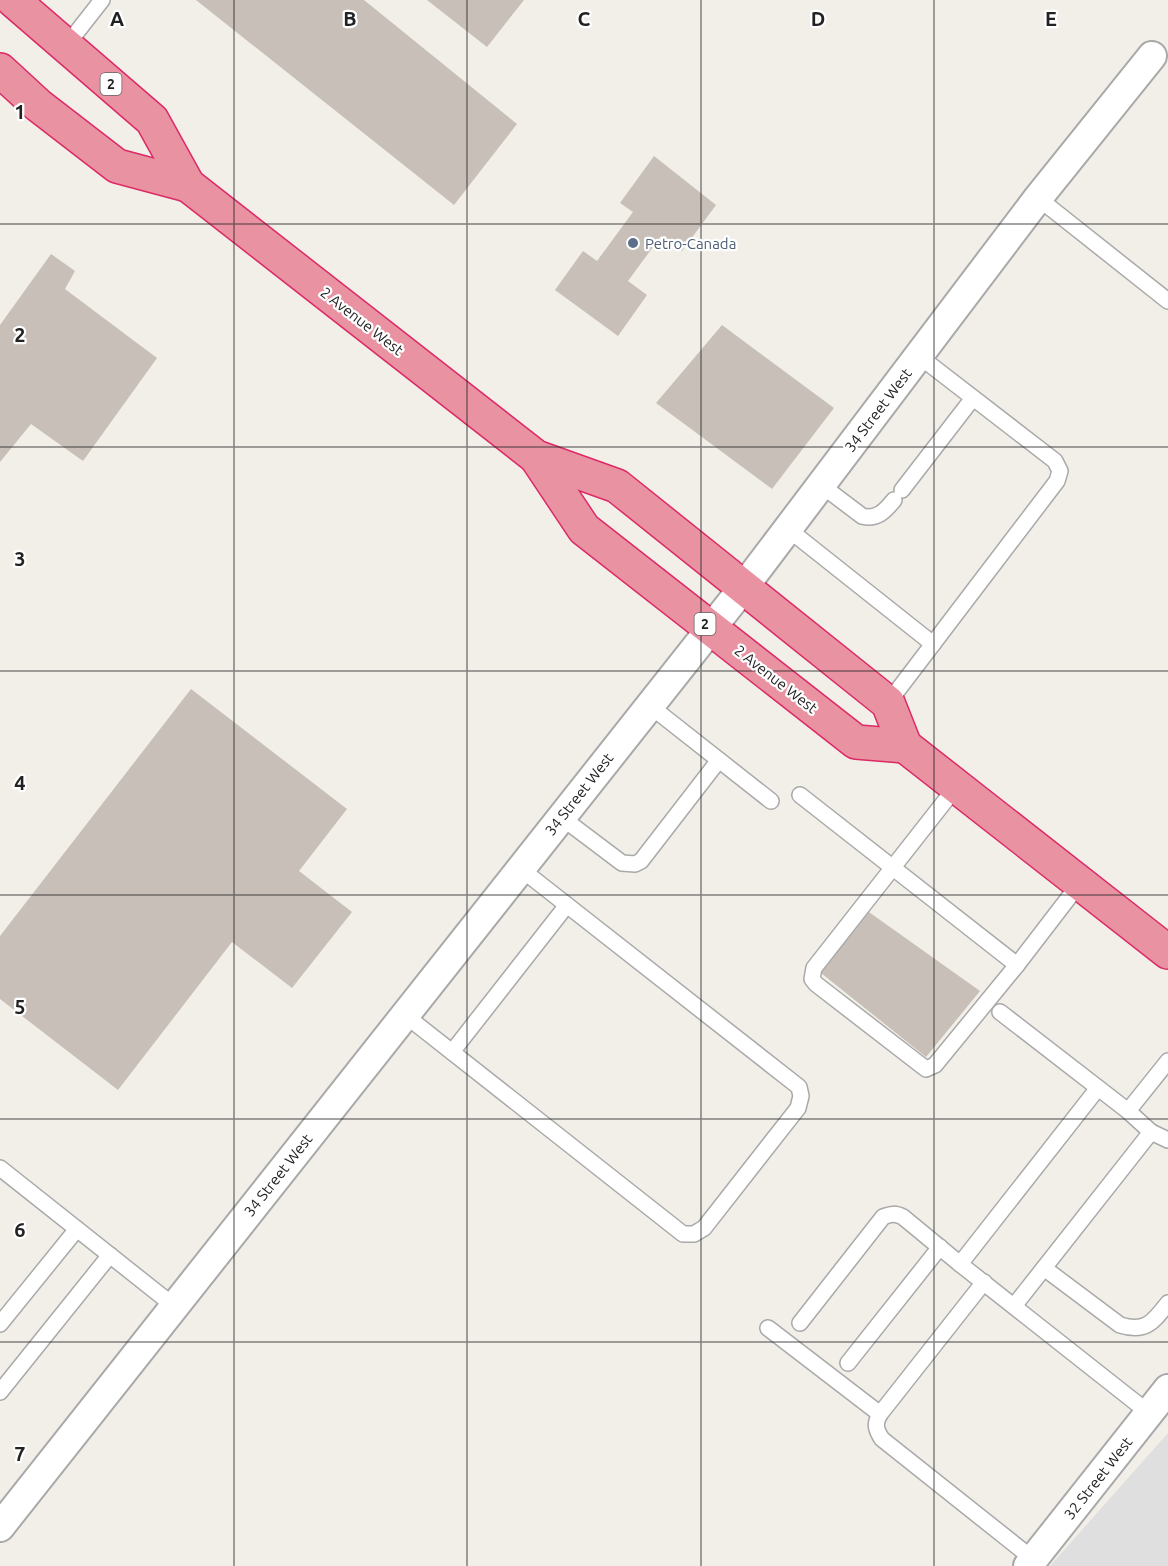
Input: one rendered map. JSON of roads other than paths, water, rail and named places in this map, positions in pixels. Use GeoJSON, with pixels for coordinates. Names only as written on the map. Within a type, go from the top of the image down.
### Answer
{"type":"FeatureCollection","features":[{"type":"Feature","properties":{"kind":"highway","name":"2 Avenue West"},"geometry":{"type":"LineString","coordinates":[[13,0],[152,120],[188,185],[536,457],[584,529],[856,742],[904,746]]}},
{"type":"Feature","properties":{"kind":"highway","name":"2 Avenue West"},"geometry":{"type":"LineString","coordinates":[[0,70],[38,105],[117,166],[188,185]]}},
{"type":"Feature","properties":{"kind":"highway","name":"2 Avenue West"},"geometry":{"type":"LineString","coordinates":[[536,457],[617,486],[888,704]]}},
{"type":"Feature","properties":{"kind":"highway"},"geometry":{"type":"LineString","coordinates":[[888,704],[904,746],[1168,952]]}},
{"type":"Feature","properties":{"kind":"street","name":"34 Street West"},"geometry":{"type":"LineString","coordinates":[[0,1527],[743,588],[1038,198],[1152,56]]}},
{"type":"Feature","properties":{"kind":"street","name":"32 Street West"},"geometry":{"type":"LineString","coordinates":[[1030,1562],[1168,1389]]}},
{"type":"Feature","properties":{"kind":"lane"},"geometry":{"type":"LineString","coordinates":[[66,46],[102,0]]}},
{"type":"Feature","properties":{"kind":"lane"},"geometry":{"type":"LineString","coordinates":[[1038,198],[1168,302]]}},
{"type":"Feature","properties":{"kind":"lane"},"geometry":{"type":"LineString","coordinates":[[888,704],[1057,481],[1060,471],[1055,461],[919,356]]}},
{"type":"Feature","properties":{"kind":"lane"},"geometry":{"type":"LineString","coordinates":[[821,485],[862,516],[870,518],[878,516],[898,495],[973,398]]}},
{"type":"Feature","properties":{"kind":"lane"},"geometry":{"type":"LineString","coordinates":[[788,529],[933,644]]}},
{"type":"Feature","properties":{"kind":"lane"},"geometry":{"type":"LineString","coordinates":[[649,705],[771,801]]}},
{"type":"Feature","properties":{"kind":"lane"},"geometry":{"type":"LineString","coordinates":[[561,817],[622,863],[635,864],[641,861],[719,760]]}},
{"type":"Feature","properties":{"kind":"lane"},"geometry":{"type":"LineString","coordinates":[[956,787],[811,974],[816,984],[909,1057],[926,1069],[935,1065],[1017,965],[1080,883]]}},
{"type":"Feature","properties":{"kind":"lane"},"geometry":{"type":"LineString","coordinates":[[800,795],[1017,965]]}},
{"type":"Feature","properties":{"kind":"lane"},"geometry":{"type":"LineString","coordinates":[[405,1015],[683,1234],[694,1234],[704,1228],[798,1108],[801,1096],[799,1087],[521,868]]}},
{"type":"Feature","properties":{"kind":"lane"},"geometry":{"type":"LineString","coordinates":[[452,1052],[567,905]]}},
{"type":"Feature","properties":{"kind":"lane"},"geometry":{"type":"LineString","coordinates":[[1000,1012],[1128,1111],[1151,1132],[1168,1140]]}},
{"type":"Feature","properties":{"kind":"lane"},"geometry":{"type":"LineString","coordinates":[[1128,1111],[1168,1061]]}},
{"type":"Feature","properties":{"kind":"lane"},"geometry":{"type":"LineString","coordinates":[[960,1264],[1098,1088]]}},
{"type":"Feature","properties":{"kind":"lane"},"geometry":{"type":"LineString","coordinates":[[1014,1306],[1151,1132]]}},
{"type":"Feature","properties":{"kind":"lane"},"geometry":{"type":"LineString","coordinates":[[0,1168],[174,1306]]}},
{"type":"Feature","properties":{"kind":"lane"},"geometry":{"type":"LineString","coordinates":[[800,1323],[883,1217],[896,1214],[903,1217],[1149,1413]]}},
{"type":"Feature","properties":{"kind":"lane"},"geometry":{"type":"LineString","coordinates":[[0,1324],[77,1229]]}},
{"type":"Feature","properties":{"kind":"lane"},"geometry":{"type":"LineString","coordinates":[[848,1363],[940,1247]]}},
{"type":"Feature","properties":{"kind":"lane"},"geometry":{"type":"LineString","coordinates":[[0,1392],[110,1255]]}},
{"type":"Feature","properties":{"kind":"lane"},"geometry":{"type":"LineString","coordinates":[[1044,1268],[1120,1325],[1129,1328],[1137,1329],[1147,1325],[1168,1303]]}},
{"type":"Feature","properties":{"kind":"lane"},"geometry":{"type":"LineString","coordinates":[[984,1282],[880,1414],[875,1421],[876,1430],[882,1440],[1030,1562]]}},
{"type":"Feature","properties":{"kind":"lane"},"geometry":{"type":"LineString","coordinates":[[768,1328],[880,1414]]}},
{"type":"Feature","properties":{"kind":"place","name":"Petro-Canada"},"geometry":{"type":"Point","coordinates":[633,243]}}]}
